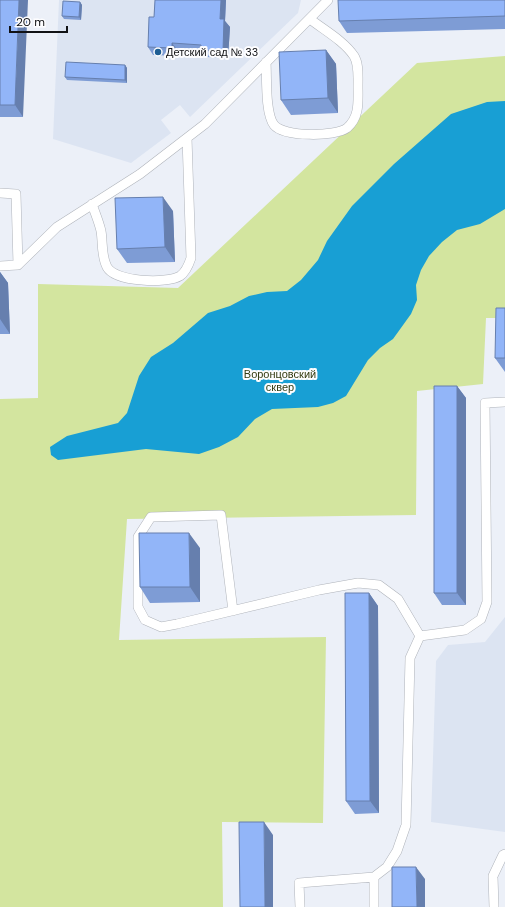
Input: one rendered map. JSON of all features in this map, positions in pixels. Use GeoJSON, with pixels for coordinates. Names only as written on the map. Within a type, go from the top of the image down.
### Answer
{"type":"FeatureCollection","features":[{"type":"Feature","properties":{"kind":"lane"},"geometry":{"type":"LineString","coordinates":[[0,266],[18,265],[56,227],[140,174],[205,124],[310,19],[326,1]]}},
{"type":"Feature","properties":{"kind":"lane"},"geometry":{"type":"LineString","coordinates":[[266,62],[269,114],[274,125],[286,133],[300,134],[332,133],[346,129],[353,120],[358,108],[357,65],[354,56],[344,46],[310,19]]}},
{"type":"Feature","properties":{"kind":"lane"},"geometry":{"type":"LineString","coordinates":[[92,204],[101,230],[103,255],[108,268],[116,275],[128,279],[172,280],[181,276],[188,267],[191,258],[186,138]]}},
{"type":"Feature","properties":{"kind":"lane"},"geometry":{"type":"LineString","coordinates":[[0,193],[16,194],[18,265]]}},
{"type":"Feature","properties":{"kind":"lane"},"geometry":{"type":"LineString","coordinates":[[420,636],[465,630],[481,619],[487,602],[484,403],[505,402]]}},
{"type":"Feature","properties":{"kind":"lane"},"geometry":{"type":"LineString","coordinates":[[233,611],[221,515],[151,517],[138,537],[138,607],[145,620],[161,627],[233,611],[319,590],[358,583],[379,585],[398,599],[420,636]]}},
{"type":"Feature","properties":{"kind":"lane"},"geometry":{"type":"LineString","coordinates":[[300,907],[299,883],[374,877],[387,867],[397,851],[406,825],[410,658],[420,636]]}},
{"type":"Feature","properties":{"kind":"lane"},"geometry":{"type":"LineString","coordinates":[[494,907],[493,876],[502,855],[505,854]]}},
{"type":"Feature","properties":{"kind":"lane"},"geometry":{"type":"LineString","coordinates":[[374,877],[374,907]]}},
{"type":"Feature","properties":{"kind":"shaded area","name":"Детский сад № 33"},"geometry":{"type":"Polygon","coordinates":[[[59,0],[301,0],[298,13],[190,117],[180,105],[161,120],[171,133],[131,163],[53,139],[59,0]]]}},
{"type":"Feature","properties":{"kind":"shaded area"},"geometry":{"type":"Polygon","coordinates":[[[505,617],[505,832],[431,822],[436,661],[448,645],[485,642],[505,617]]]}},
{"type":"Feature","properties":{"kind":"green space","name":"Воронцовский сквер"},"geometry":{"type":"Polygon","coordinates":[[[505,56],[505,318],[486,318],[483,384],[417,391],[416,515],[127,519],[119,640],[326,637],[323,823],[222,822],[223,907],[0,907],[0,399],[38,398],[38,284],[178,288],[417,63],[505,56]]]}},
{"type":"Feature","properties":{"kind":"water"},"geometry":{"type":"Polygon","coordinates":[[[505,101],[505,209],[480,224],[457,230],[442,242],[429,256],[421,270],[416,285],[417,300],[411,314],[393,339],[380,348],[368,360],[346,396],[333,403],[318,407],[272,409],[255,419],[238,437],[219,447],[199,454],[146,449],[58,460],[51,455],[50,447],[67,436],[118,423],[127,413],[139,376],[151,357],[173,343],[208,313],[230,306],[249,296],[267,292],[287,291],[301,280],[318,260],[327,241],[352,206],[394,164],[451,114],[487,102],[505,101]]]}},
{"type":"Feature","properties":{"kind":"building"},"geometry":{"type":"Polygon","coordinates":[[[0,0],[19,0],[15,105],[0,105],[0,0]]]}},
{"type":"Feature","properties":{"kind":"building"},"geometry":{"type":"Polygon","coordinates":[[[155,0],[221,0],[220,19],[224,19],[223,51],[201,50],[201,45],[172,43],[172,48],[148,47],[149,17],[154,17],[155,0]]]}},
{"type":"Feature","properties":{"kind":"building"},"geometry":{"type":"Polygon","coordinates":[[[338,0],[505,0],[505,16],[339,21],[338,0]]]}},
{"type":"Feature","properties":{"kind":"building"},"geometry":{"type":"Polygon","coordinates":[[[63,1],[80,2],[79,17],[62,16],[63,1]]]}},
{"type":"Feature","properties":{"kind":"building"},"geometry":{"type":"Polygon","coordinates":[[[326,50],[328,98],[281,100],[279,52],[326,50]]]}},
{"type":"Feature","properties":{"kind":"building"},"geometry":{"type":"Polygon","coordinates":[[[66,62],[125,65],[125,80],[65,77],[66,62]]]}},
{"type":"Feature","properties":{"kind":"building"},"geometry":{"type":"Polygon","coordinates":[[[163,197],[165,247],[117,249],[115,198],[163,197]]]}},
{"type":"Feature","properties":{"kind":"building"},"geometry":{"type":"Polygon","coordinates":[[[496,308],[505,308],[505,358],[495,358],[496,308]]]}},
{"type":"Feature","properties":{"kind":"building"},"geometry":{"type":"Polygon","coordinates":[[[434,386],[457,386],[457,593],[434,593],[434,386]]]}},
{"type":"Feature","properties":{"kind":"building"},"geometry":{"type":"Polygon","coordinates":[[[139,533],[189,533],[190,587],[140,587],[139,533]]]}},
{"type":"Feature","properties":{"kind":"building"},"geometry":{"type":"Polygon","coordinates":[[[345,593],[369,593],[370,801],[346,801],[345,593]]]}},
{"type":"Feature","properties":{"kind":"building"},"geometry":{"type":"Polygon","coordinates":[[[239,822],[264,822],[265,907],[240,907],[239,822]]]}},
{"type":"Feature","properties":{"kind":"building"},"geometry":{"type":"Polygon","coordinates":[[[392,867],[416,867],[417,907],[392,907],[392,867]]]}},
{"type":"Feature","properties":{"kind":"place","name":"Детский сад № 33"},"geometry":{"type":"Point","coordinates":[158,52]}}]}
